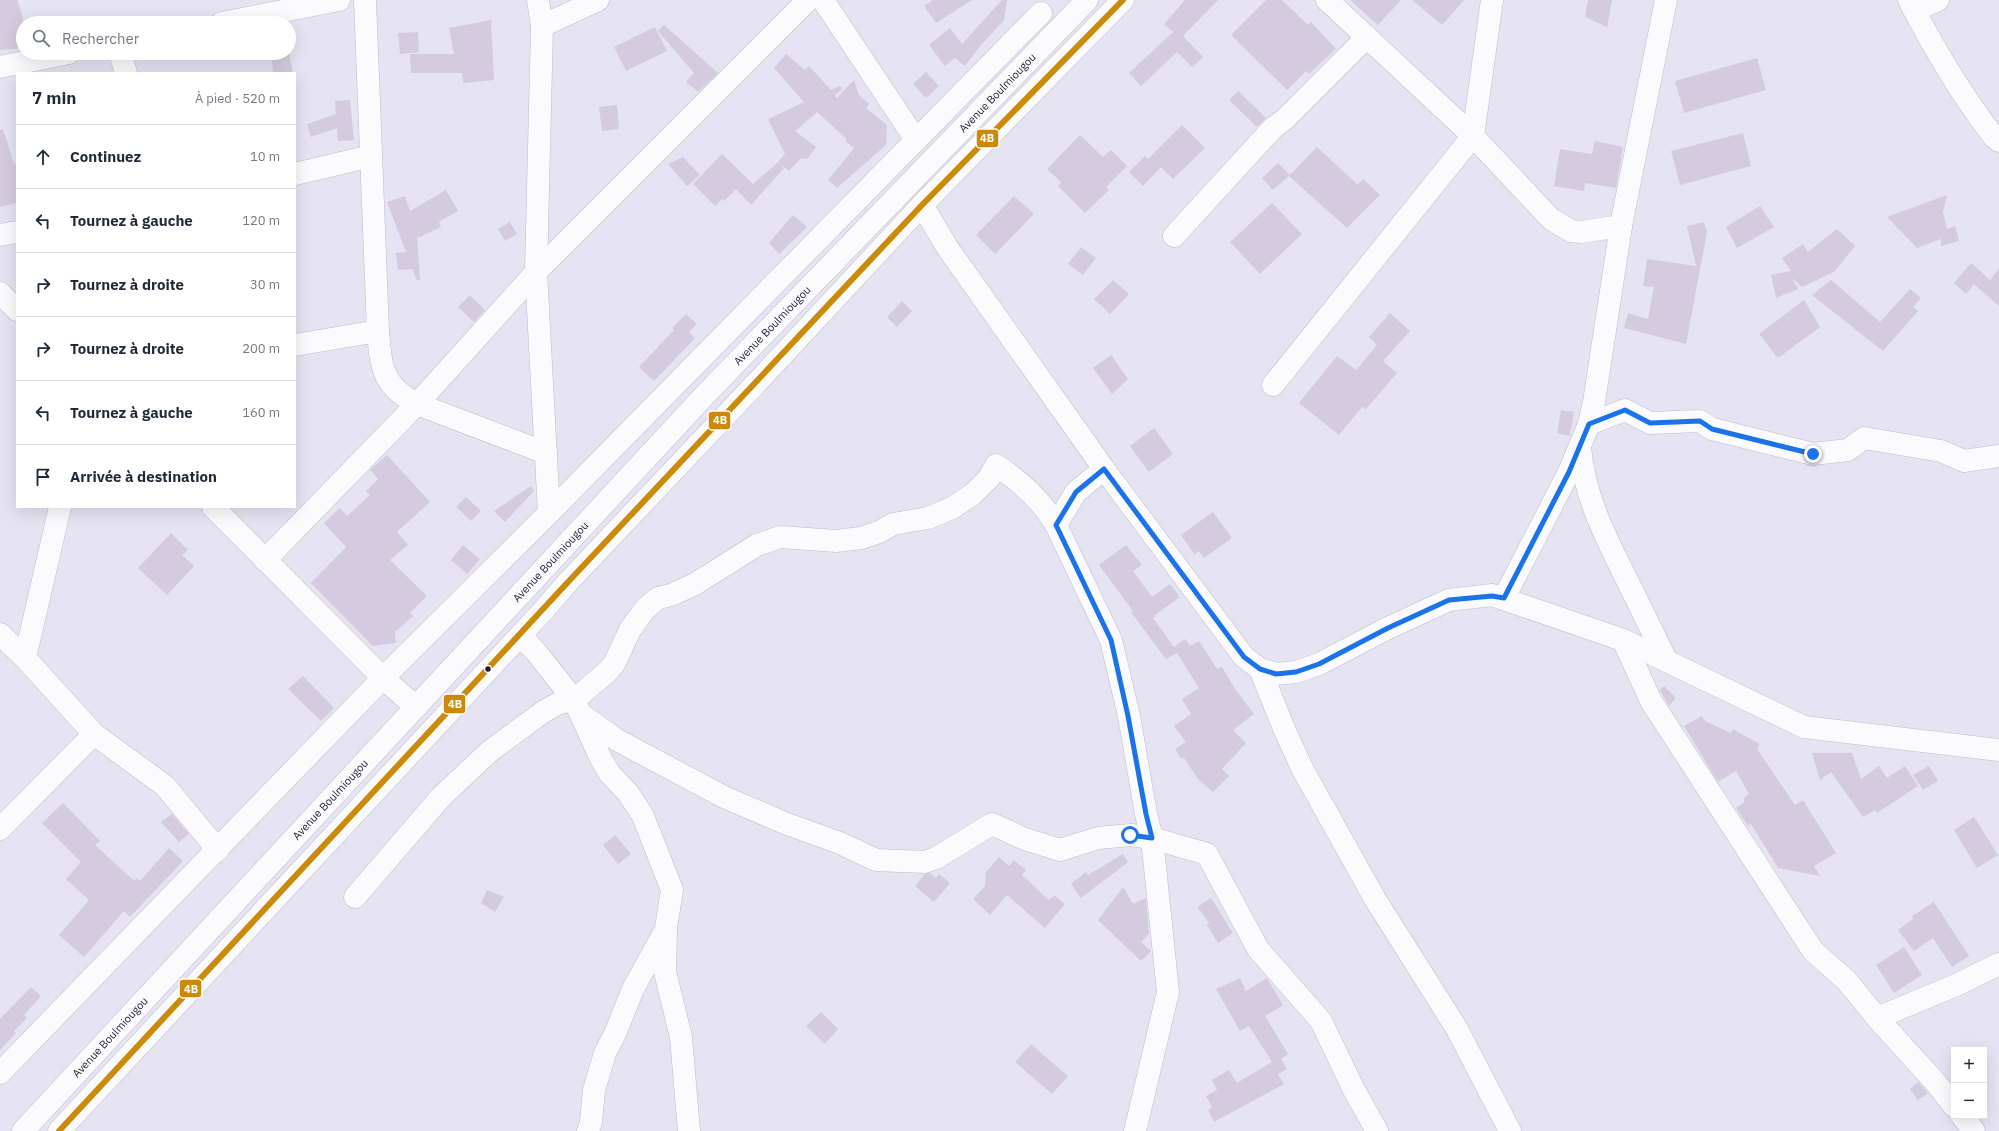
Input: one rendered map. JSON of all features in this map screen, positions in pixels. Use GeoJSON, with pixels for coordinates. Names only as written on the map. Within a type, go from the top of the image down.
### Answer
{"type":"FeatureCollection","features":[{"type":"Feature","properties":{"kind":"main road"},"geometry":{"type":"LineString","coordinates":[[258,16],[339,0]]}},
{"type":"Feature","properties":{"kind":"main road"},"geometry":{"type":"LineString","coordinates":[[365,0],[378,331],[380,360],[384,375],[404,398],[546,453]]}},
{"type":"Feature","properties":{"kind":"main road"},"geometry":{"type":"LineString","coordinates":[[538,0],[542,26],[536,272],[549,513]]}},
{"type":"Feature","properties":{"kind":"main road"},"geometry":{"type":"LineString","coordinates":[[542,26],[598,0]]}},
{"type":"Feature","properties":{"kind":"main road"},"geometry":{"type":"LineString","coordinates":[[265,560],[417,404],[536,272],[808,0]]}},
{"type":"Feature","properties":{"kind":"main road"},"geometry":{"type":"LineString","coordinates":[[823,0],[916,140]]}},
{"type":"Feature","properties":{"kind":"main road","name":"Avenue Boulmiougou"},"geometry":{"type":"LineString","coordinates":[[23,1131],[703,397],[1087,0]]}},
{"type":"Feature","properties":{"kind":"main road"},"geometry":{"type":"LineString","coordinates":[[59,1131],[521,636],[568,582],[762,378],[922,204],[1123,0]]}},
{"type":"Feature","properties":{"kind":"main road"},"geometry":{"type":"LineString","coordinates":[[1327,0],[1366,38],[1473,136],[1550,219],[1571,231],[1581,232],[1621,226]]}},
{"type":"Feature","properties":{"kind":"main road"},"geometry":{"type":"LineString","coordinates":[[1273,385],[1473,136],[1492,0]]}},
{"type":"Feature","properties":{"kind":"main road"},"geometry":{"type":"LineString","coordinates":[[1504,598],[1569,472],[1589,424],[1594,402],[1621,226],[1666,0]]}},
{"type":"Feature","properties":{"kind":"main road"},"geometry":{"type":"LineString","coordinates":[[1938,0],[1911,5],[1938,55],[1965,99],[1994,137],[1999,141]]}},
{"type":"Feature","properties":{"kind":"main road"},"geometry":{"type":"LineString","coordinates":[[0,1073],[218,850],[383,678],[549,513],[916,140],[1037,6],[1056,31]]}},
{"type":"Feature","properties":{"kind":"main road"},"geometry":{"type":"LineString","coordinates":[[1174,236],[1273,128],[1285,119],[1366,38]]}},
{"type":"Feature","properties":{"kind":"main road"},"geometry":{"type":"LineString","coordinates":[[0,66],[32,60]]}},
{"type":"Feature","properties":{"kind":"main road"},"geometry":{"type":"LineString","coordinates":[[122,60],[126,72]]}},
{"type":"Feature","properties":{"kind":"main road"},"geometry":{"type":"LineString","coordinates":[[296,174],[371,156]]}},
{"type":"Feature","properties":{"kind":"main road"},"geometry":{"type":"LineString","coordinates":[[922,204],[947,248],[1104,469],[1244,657],[1260,669],[1276,674],[1296,672],[1319,664],[1388,628],[1449,600],[1492,596],[1504,598],[1623,640],[1804,727],[1999,750]]}},
{"type":"Feature","properties":{"kind":"main road"},"geometry":{"type":"LineString","coordinates":[[0,235],[16,232]]}},
{"type":"Feature","properties":{"kind":"main road"},"geometry":{"type":"LineString","coordinates":[[0,293],[16,309]]}},
{"type":"Feature","properties":{"kind":"main road"},"geometry":{"type":"LineString","coordinates":[[296,345],[378,331]]}},
{"type":"Feature","properties":{"kind":"main road"},"geometry":{"type":"LineString","coordinates":[[1589,424],[1625,410],[1650,423],[1700,421],[1712,429],[1813,454],[1848,450],[1864,438],[1941,451],[1964,461],[1999,456]]}},
{"type":"Feature","properties":{"kind":"main road"},"geometry":{"type":"LineString","coordinates":[[1580,446],[1582,470],[1590,502],[1666,660]]}},
{"type":"Feature","properties":{"kind":"main road"},"geometry":{"type":"LineString","coordinates":[[578,708],[614,664],[630,630],[645,609],[658,598],[671,596],[695,584],[757,545],[780,537],[836,541],[861,538],[879,532],[893,524],[928,518],[952,508],[973,494],[989,478],[996,465],[1020,481],[1049,512],[1111,640],[1128,716],[1146,814],[1152,838],[1168,992],[1135,1131]]}},
{"type":"Feature","properties":{"kind":"main road"},"geometry":{"type":"LineString","coordinates":[[1056,525],[1076,492],[1104,469]]}},
{"type":"Feature","properties":{"kind":"main road"},"geometry":{"type":"LineString","coordinates":[[25,658],[60,508]]}},
{"type":"Feature","properties":{"kind":"main road"},"geometry":{"type":"LineString","coordinates":[[214,508],[383,678],[416,707]]}},
{"type":"Feature","properties":{"kind":"main road"},"geometry":{"type":"LineString","coordinates":[[0,634],[25,658],[94,734],[165,786],[218,850]]}},
{"type":"Feature","properties":{"kind":"main road"},"geometry":{"type":"LineString","coordinates":[[521,636],[536,652],[578,708],[601,759],[610,774],[628,793],[646,822],[672,890],[666,928],[665,972],[681,1037],[689,1131]]}},
{"type":"Feature","properties":{"kind":"main road"},"geometry":{"type":"LineString","coordinates":[[1623,640],[1652,702],[1813,951],[1847,981],[1877,1018],[1936,1083],[1951,1102]]}},
{"type":"Feature","properties":{"kind":"main road"},"geometry":{"type":"LineString","coordinates":[[1260,669],[1285,731],[1303,770],[1375,899],[1457,1029],[1510,1131]]}},
{"type":"Feature","properties":{"kind":"main road"},"geometry":{"type":"LineString","coordinates":[[354,897],[441,797],[490,751],[543,712],[559,703],[578,708],[617,740],[718,794],[787,824],[840,843],[876,860],[925,862],[936,858],[992,824],[1025,839],[1060,850],[1098,838],[1130,835],[1152,838],[1207,854],[1258,949],[1321,1021],[1354,1090],[1377,1131]]}},
{"type":"Feature","properties":{"kind":"main road"},"geometry":{"type":"LineString","coordinates":[[0,829],[94,734]]}},
{"type":"Feature","properties":{"kind":"main road"},"geometry":{"type":"LineString","coordinates":[[588,1131],[591,1122],[594,1090],[605,1053],[615,1034],[632,989],[666,928]]}},
{"type":"Feature","properties":{"kind":"main road"},"geometry":{"type":"LineString","coordinates":[[1877,1018],[1954,986],[1999,964]]}},
{"type":"Feature","properties":{"kind":"main road"},"geometry":{"type":"LineString","coordinates":[[1964,1119],[1974,1131]]}},
{"type":"Feature","properties":{"kind":"building"},"geometry":{"type":"Polygon","coordinates":[[[0,0],[17,0],[23,16],[16,16],[16,49],[0,50],[0,0]]]}},
{"type":"Feature","properties":{"kind":"building"},"geometry":{"type":"Polygon","coordinates":[[[933,0],[972,0],[936,23],[924,6],[933,0]]]}},
{"type":"Feature","properties":{"kind":"building"},"geometry":{"type":"Polygon","coordinates":[[[1002,0],[1007,0],[1004,20],[981,45],[965,66],[955,58],[945,66],[929,45],[950,28],[962,44],[1002,0]]]}},
{"type":"Feature","properties":{"kind":"building"},"geometry":{"type":"Polygon","coordinates":[[[1185,0],[1218,0],[1183,36],[1203,57],[1192,67],[1177,52],[1141,86],[1129,73],[1173,32],[1164,24],[1185,0]]]}},
{"type":"Feature","properties":{"kind":"building"},"geometry":{"type":"Polygon","coordinates":[[[1266,0],[1282,0],[1308,25],[1311,22],[1336,49],[1309,74],[1306,71],[1287,90],[1231,35],[1266,0]]]}},
{"type":"Feature","properties":{"kind":"building"},"geometry":{"type":"Polygon","coordinates":[[[1350,0],[1401,0],[1378,25],[1350,0]]]}},
{"type":"Feature","properties":{"kind":"building"},"geometry":{"type":"Polygon","coordinates":[[[1412,0],[1464,0],[1442,25],[1412,0]]]}},
{"type":"Feature","properties":{"kind":"building"},"geometry":{"type":"Polygon","coordinates":[[[1588,0],[1612,0],[1607,27],[1585,17],[1588,0]]]}},
{"type":"Feature","properties":{"kind":"building"},"geometry":{"type":"Polygon","coordinates":[[[491,20],[494,80],[463,83],[462,73],[411,73],[410,54],[454,54],[449,28],[491,20]]]}},
{"type":"Feature","properties":{"kind":"building"},"geometry":{"type":"Polygon","coordinates":[[[664,25],[718,73],[698,92],[686,82],[694,73],[658,31],[664,25]]]}},
{"type":"Feature","properties":{"kind":"building"},"geometry":{"type":"Polygon","coordinates":[[[655,27],[667,51],[626,71],[614,47],[655,27]]]}},
{"type":"Feature","properties":{"kind":"building"},"geometry":{"type":"Polygon","coordinates":[[[418,32],[419,52],[400,54],[398,33],[418,32]]]}},
{"type":"Feature","properties":{"kind":"building"},"geometry":{"type":"Polygon","coordinates":[[[786,54],[805,70],[809,66],[831,90],[840,86],[842,89],[835,95],[837,98],[854,80],[859,95],[869,104],[866,108],[887,125],[886,145],[837,188],[828,180],[854,148],[845,141],[847,139],[817,112],[795,131],[816,147],[807,159],[801,158],[789,171],[778,162],[785,154],[768,119],[804,102],[774,68],[786,54]]]}},
{"type":"Feature","properties":{"kind":"building"},"geometry":{"type":"Polygon","coordinates":[[[1757,58],[1766,90],[1684,113],[1675,81],[1757,58]]]}},
{"type":"Feature","properties":{"kind":"building"},"geometry":{"type":"Polygon","coordinates":[[[272,60],[290,60],[293,72],[273,72],[272,60]]]}},
{"type":"Feature","properties":{"kind":"building"},"geometry":{"type":"Polygon","coordinates":[[[926,72],[939,86],[926,98],[913,84],[926,72]]]}},
{"type":"Feature","properties":{"kind":"building"},"geometry":{"type":"Polygon","coordinates":[[[1238,91],[1266,118],[1257,127],[1229,100],[1238,91]]]}},
{"type":"Feature","properties":{"kind":"building"},"geometry":{"type":"Polygon","coordinates":[[[350,100],[354,140],[338,141],[337,128],[311,137],[307,124],[336,114],[335,101],[350,100]]]}},
{"type":"Feature","properties":{"kind":"building"},"geometry":{"type":"Polygon","coordinates":[[[617,105],[619,129],[602,131],[599,107],[617,105]]]}},
{"type":"Feature","properties":{"kind":"building"},"geometry":{"type":"Polygon","coordinates":[[[1182,125],[1205,148],[1173,179],[1161,167],[1143,186],[1129,172],[1145,156],[1148,159],[1182,125]]]}},
{"type":"Feature","properties":{"kind":"building"},"geometry":{"type":"Polygon","coordinates":[[[3,129],[14,164],[16,163],[16,203],[0,207],[0,130],[3,129]]]}},
{"type":"Feature","properties":{"kind":"building"},"geometry":{"type":"Polygon","coordinates":[[[1743,133],[1751,166],[1680,185],[1671,151],[1743,133]]]}},
{"type":"Feature","properties":{"kind":"building"},"geometry":{"type":"Polygon","coordinates":[[[1080,135],[1103,157],[1111,150],[1127,166],[1106,187],[1109,190],[1085,213],[1058,186],[1061,182],[1047,169],[1080,135]]]}},
{"type":"Feature","properties":{"kind":"building"},"geometry":{"type":"Polygon","coordinates":[[[1595,141],[1623,147],[1616,188],[1585,183],[1584,191],[1554,186],[1560,149],[1592,154],[1595,141]]]}},
{"type":"Feature","properties":{"kind":"building"},"geometry":{"type":"Polygon","coordinates":[[[1317,147],[1358,185],[1363,179],[1380,195],[1347,228],[1289,176],[1317,147]]]}},
{"type":"Feature","properties":{"kind":"building"},"geometry":{"type":"Polygon","coordinates":[[[722,154],[753,184],[778,162],[784,168],[751,205],[736,189],[724,201],[722,199],[715,206],[693,184],[722,154]]]}},
{"type":"Feature","properties":{"kind":"building"},"geometry":{"type":"Polygon","coordinates":[[[683,157],[700,175],[687,186],[668,164],[683,157]]]}},
{"type":"Feature","properties":{"kind":"building"},"geometry":{"type":"Polygon","coordinates":[[[1278,163],[1290,175],[1273,190],[1262,178],[1278,163]]]}},
{"type":"Feature","properties":{"kind":"building"},"geometry":{"type":"Polygon","coordinates":[[[446,190],[458,211],[439,222],[441,227],[417,238],[420,280],[417,280],[412,269],[398,270],[396,253],[406,252],[387,202],[405,196],[410,211],[446,190]]]}},
{"type":"Feature","properties":{"kind":"building"},"geometry":{"type":"Polygon","coordinates":[[[1947,195],[1943,212],[1947,229],[1955,226],[1959,241],[1941,246],[1941,239],[1917,248],[1887,217],[1947,195]]]}},
{"type":"Feature","properties":{"kind":"building"},"geometry":{"type":"Polygon","coordinates":[[[1014,196],[1034,214],[995,254],[976,235],[1014,196]]]}},
{"type":"Feature","properties":{"kind":"building"},"geometry":{"type":"Polygon","coordinates":[[[1272,203],[1302,234],[1260,274],[1230,242],[1272,203]]]}},
{"type":"Feature","properties":{"kind":"building"},"geometry":{"type":"Polygon","coordinates":[[[1760,206],[1774,227],[1737,248],[1726,227],[1760,206]]]}},
{"type":"Feature","properties":{"kind":"building"},"geometry":{"type":"Polygon","coordinates":[[[793,215],[807,227],[779,254],[769,243],[793,215]]]}},
{"type":"Feature","properties":{"kind":"building"},"geometry":{"type":"Polygon","coordinates":[[[510,222],[517,234],[505,241],[498,229],[510,222]]]}},
{"type":"Feature","properties":{"kind":"building"},"geometry":{"type":"Polygon","coordinates":[[[1704,222],[1707,232],[1686,344],[1624,328],[1628,313],[1648,319],[1654,287],[1643,286],[1647,259],[1696,266],[1687,226],[1704,222]]]}},
{"type":"Feature","properties":{"kind":"building"},"geometry":{"type":"Polygon","coordinates":[[[1837,229],[1855,246],[1834,272],[1802,287],[1792,278],[1798,289],[1776,298],[1771,275],[1791,271],[1782,258],[1803,244],[1808,252],[1837,229]]]}},
{"type":"Feature","properties":{"kind":"building"},"geometry":{"type":"Polygon","coordinates":[[[1081,247],[1096,258],[1083,275],[1068,264],[1081,247]]]}},
{"type":"Feature","properties":{"kind":"building"},"geometry":{"type":"Polygon","coordinates":[[[1971,263],[1990,280],[1999,268],[1999,306],[1974,284],[1966,294],[1954,283],[1971,263]]]}},
{"type":"Feature","properties":{"kind":"building"},"geometry":{"type":"Polygon","coordinates":[[[1113,280],[1129,294],[1110,314],[1094,299],[1113,280]]]}},
{"type":"Feature","properties":{"kind":"building"},"geometry":{"type":"Polygon","coordinates":[[[1831,280],[1880,322],[1910,289],[1921,298],[1913,307],[1918,311],[1883,351],[1812,295],[1831,280]]]}},
{"type":"Feature","properties":{"kind":"building"},"geometry":{"type":"Polygon","coordinates":[[[470,295],[485,310],[474,322],[458,307],[470,295]]]}},
{"type":"Feature","properties":{"kind":"building"},"geometry":{"type":"Polygon","coordinates":[[[1804,300],[1820,327],[1778,358],[1759,334],[1804,300]]]}},
{"type":"Feature","properties":{"kind":"building"},"geometry":{"type":"Polygon","coordinates":[[[902,301],[912,311],[897,327],[887,317],[902,301]]]}},
{"type":"Feature","properties":{"kind":"building"},"geometry":{"type":"Polygon","coordinates":[[[1390,313],[1410,331],[1383,361],[1397,373],[1366,409],[1362,407],[1339,435],[1299,403],[1337,356],[1356,370],[1377,345],[1369,337],[1390,313]]]}},
{"type":"Feature","properties":{"kind":"building"},"geometry":{"type":"Polygon","coordinates":[[[686,314],[697,324],[689,332],[695,338],[654,381],[639,367],[674,330],[672,328],[686,314]]]}},
{"type":"Feature","properties":{"kind":"building"},"geometry":{"type":"Polygon","coordinates":[[[1111,355],[1128,379],[1112,394],[1093,368],[1111,355]]]}},
{"type":"Feature","properties":{"kind":"building"},"geometry":{"type":"Polygon","coordinates":[[[1561,410],[1574,412],[1570,436],[1557,433],[1561,410]]]}},
{"type":"Feature","properties":{"kind":"building"},"geometry":{"type":"Polygon","coordinates":[[[1154,428],[1173,454],[1149,472],[1130,446],[1154,428]]]}},
{"type":"Feature","properties":{"kind":"building"},"geometry":{"type":"Polygon","coordinates":[[[387,455],[430,502],[397,532],[408,545],[390,560],[427,596],[410,613],[413,616],[395,632],[396,643],[373,646],[311,583],[346,547],[324,523],[340,508],[347,516],[370,495],[366,491],[378,479],[370,470],[387,455]]]}},
{"type":"Feature","properties":{"kind":"building"},"geometry":{"type":"Polygon","coordinates":[[[531,486],[534,491],[505,522],[494,511],[531,486]]]}},
{"type":"Feature","properties":{"kind":"building"},"geometry":{"type":"Polygon","coordinates":[[[466,497],[481,511],[471,521],[456,507],[466,497]]]}},
{"type":"Feature","properties":{"kind":"building"},"geometry":{"type":"Polygon","coordinates":[[[1213,512],[1232,538],[1204,558],[1199,551],[1194,554],[1181,535],[1213,512]]]}},
{"type":"Feature","properties":{"kind":"building"},"geometry":{"type":"Polygon","coordinates":[[[171,533],[188,550],[182,555],[194,566],[167,595],[138,568],[171,533]]]}},
{"type":"Feature","properties":{"kind":"building"},"geometry":{"type":"Polygon","coordinates":[[[463,545],[480,559],[467,574],[451,560],[463,545]]]}},
{"type":"Feature","properties":{"kind":"building"},"geometry":{"type":"Polygon","coordinates":[[[1126,545],[1142,565],[1133,571],[1152,597],[1170,584],[1180,597],[1153,618],[1174,647],[1185,639],[1190,646],[1199,641],[1217,669],[1222,667],[1235,689],[1254,714],[1233,730],[1246,743],[1222,769],[1229,776],[1213,792],[1198,779],[1184,758],[1181,758],[1175,749],[1186,742],[1174,726],[1191,714],[1182,699],[1199,688],[1177,653],[1166,659],[1131,612],[1133,611],[1099,565],[1126,545]]]}},
{"type":"Feature","properties":{"kind":"building"},"geometry":{"type":"Polygon","coordinates":[[[303,676],[334,708],[321,721],[288,689],[303,676]]]}},
{"type":"Feature","properties":{"kind":"building"},"geometry":{"type":"Polygon","coordinates":[[[1664,686],[1676,698],[1669,706],[1660,690],[1664,686]]]}},
{"type":"Feature","properties":{"kind":"building"},"geometry":{"type":"Polygon","coordinates":[[[1702,716],[1705,721],[1731,733],[1733,729],[1760,744],[1757,749],[1795,805],[1803,800],[1836,853],[1814,866],[1820,876],[1778,868],[1751,824],[1748,826],[1736,808],[1744,802],[1744,798],[1749,794],[1736,771],[1718,782],[1684,726],[1702,716]]]}},
{"type":"Feature","properties":{"kind":"building"},"geometry":{"type":"Polygon","coordinates":[[[1812,753],[1852,753],[1861,779],[1879,766],[1887,778],[1905,766],[1918,786],[1877,813],[1875,810],[1863,817],[1831,772],[1820,780],[1812,753]]]}},
{"type":"Feature","properties":{"kind":"building"},"geometry":{"type":"Polygon","coordinates":[[[1929,766],[1938,781],[1923,790],[1913,775],[1929,766]]]}},
{"type":"Feature","properties":{"kind":"building"},"geometry":{"type":"Polygon","coordinates":[[[63,803],[100,841],[95,845],[134,881],[137,878],[140,881],[169,848],[183,861],[130,917],[124,911],[84,957],[59,935],[89,900],[66,879],[81,862],[42,823],[63,803]]]}},
{"type":"Feature","properties":{"kind":"building"},"geometry":{"type":"Polygon","coordinates":[[[172,814],[189,834],[179,842],[161,822],[172,814]]]}},
{"type":"Feature","properties":{"kind":"building"},"geometry":{"type":"Polygon","coordinates":[[[1974,817],[1998,855],[1977,868],[1954,830],[1974,817]]]}},
{"type":"Feature","properties":{"kind":"building"},"geometry":{"type":"Polygon","coordinates":[[[615,835],[631,854],[618,864],[603,845],[615,835]]]}},
{"type":"Feature","properties":{"kind":"building"},"geometry":{"type":"Polygon","coordinates":[[[1123,854],[1128,862],[1081,898],[1071,884],[1086,872],[1088,875],[1123,854]]]}},
{"type":"Feature","properties":{"kind":"building"},"geometry":{"type":"Polygon","coordinates":[[[999,857],[1009,866],[1014,860],[1026,870],[1022,875],[1049,900],[1054,895],[1065,904],[1045,928],[1007,895],[990,915],[973,899],[985,886],[986,872],[999,857]]]}},
{"type":"Feature","properties":{"kind":"building"},"geometry":{"type":"Polygon","coordinates":[[[930,873],[936,878],[939,874],[950,883],[934,902],[915,886],[925,874],[930,873]]]}},
{"type":"Feature","properties":{"kind":"building"},"geometry":{"type":"Polygon","coordinates":[[[1123,887],[1133,904],[1146,898],[1149,934],[1141,942],[1151,951],[1141,961],[1098,920],[1123,887]]]}},
{"type":"Feature","properties":{"kind":"building"},"geometry":{"type":"Polygon","coordinates":[[[487,890],[504,897],[495,912],[481,903],[487,890]]]}},
{"type":"Feature","properties":{"kind":"building"},"geometry":{"type":"Polygon","coordinates":[[[1211,898],[1233,933],[1218,943],[1207,925],[1209,923],[1197,907],[1211,898]]]}},
{"type":"Feature","properties":{"kind":"building"},"geometry":{"type":"Polygon","coordinates":[[[1934,902],[1969,956],[1952,967],[1933,938],[1914,951],[1898,930],[1913,919],[1912,916],[1934,902]]]}},
{"type":"Feature","properties":{"kind":"building"},"geometry":{"type":"Polygon","coordinates":[[[1904,947],[1922,975],[1894,993],[1876,965],[1904,947]]]}},
{"type":"Feature","properties":{"kind":"building"},"geometry":{"type":"Polygon","coordinates":[[[1240,978],[1246,991],[1267,978],[1283,1005],[1265,1016],[1288,1054],[1281,1059],[1287,1069],[1278,1074],[1284,1084],[1214,1122],[1208,1110],[1212,1107],[1206,1096],[1217,1090],[1212,1080],[1229,1070],[1237,1083],[1272,1062],[1249,1026],[1240,1031],[1216,989],[1240,978]]]}},
{"type":"Feature","properties":{"kind":"building"},"geometry":{"type":"Polygon","coordinates":[[[31,987],[41,996],[24,1015],[27,1018],[14,1031],[16,1033],[0,1050],[0,1019],[31,987]]]}},
{"type":"Feature","properties":{"kind":"building"},"geometry":{"type":"Polygon","coordinates":[[[821,1012],[838,1029],[825,1044],[806,1026],[821,1012]]]}},
{"type":"Feature","properties":{"kind":"building"},"geometry":{"type":"Polygon","coordinates":[[[1031,1044],[1068,1076],[1052,1094],[1015,1062],[1031,1044]]]}},
{"type":"Feature","properties":{"kind":"building"},"geometry":{"type":"Polygon","coordinates":[[[1918,1082],[1928,1093],[1918,1100],[1910,1089],[1918,1082]]]}},
{"type":"Feature","properties":{"kind":"transit line","name":"4B"},"geometry":{"type":"LineString","coordinates":[[59,1131],[568,582],[922,205],[1123,0]]}},
{"type":"Feature","properties":{"kind":"route"},"geometry":{"type":"LineString","coordinates":[[1130,835],[1152,838],[1146,814],[1128,716],[1111,640],[1056,525],[1076,492],[1104,469],[1244,657],[1260,669],[1276,674],[1296,672],[1319,664],[1388,628],[1449,600],[1492,596],[1504,598],[1569,472],[1589,424],[1625,410],[1650,423],[1700,421],[1712,429],[1813,454]]}}]}
